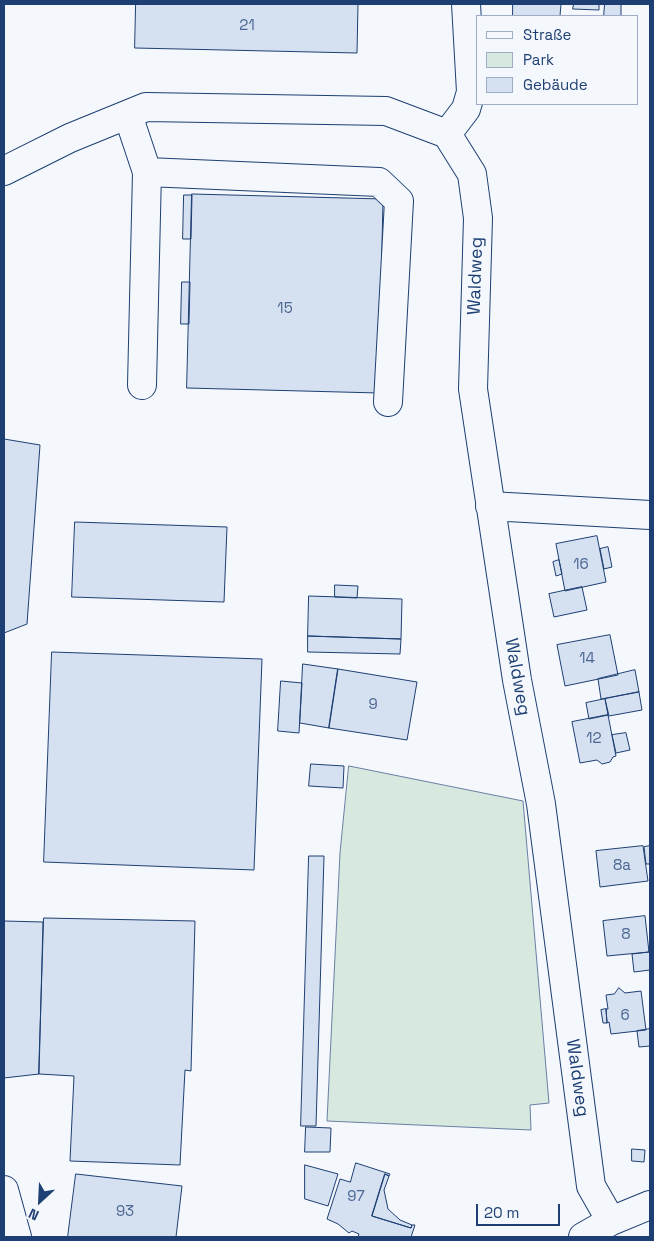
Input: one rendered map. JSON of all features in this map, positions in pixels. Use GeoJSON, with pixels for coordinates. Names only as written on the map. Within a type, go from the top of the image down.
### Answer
{"type":"FeatureCollection","features":[{"type":"Feature","properties":{"kind":"street"},"geometry":{"type":"LineString","coordinates":[[4,171],[70,138],[146,108],[386,111],[446,134],[466,109],[471,92],[466,4]]}},
{"type":"Feature","properties":{"kind":"street"},"geometry":{"type":"LineString","coordinates":[[128,115],[147,172],[142,385]]}},
{"type":"Feature","properties":{"kind":"street","name":"Waldweg"},"geometry":{"type":"LineString","coordinates":[[446,134],[472,174],[478,218],[474,389],[517,680],[541,804],[592,1186],[611,1221]]}},
{"type":"Feature","properties":{"kind":"street"},"geometry":{"type":"LineString","coordinates":[[147,172],[379,182],[399,201],[388,402]]}},
{"type":"Feature","properties":{"kind":"street"},"geometry":{"type":"LineString","coordinates":[[490,506],[650,515]]}},
{"type":"Feature","properties":{"kind":"street"},"geometry":{"type":"LineString","coordinates":[[4,1190],[17,1237]]}},
{"type":"Feature","properties":{"kind":"street"},"geometry":{"type":"LineString","coordinates":[[583,1237],[611,1221],[650,1205]]}},
{"type":"Feature","properties":{"kind":"green space"},"geometry":{"type":"Polygon","coordinates":[[[349,766],[523,801],[549,1103],[530,1105],[531,1130],[327,1121],[340,853],[349,766]]]}},
{"type":"Feature","properties":{"kind":"building"},"geometry":{"type":"Polygon","coordinates":[[[136,4],[358,4],[357,53],[135,48],[136,4]]]}},
{"type":"Feature","properties":{"kind":"building"},"geometry":{"type":"Polygon","coordinates":[[[513,4],[561,4],[560,15],[513,15],[513,4]]]}},
{"type":"Feature","properties":{"kind":"building"},"geometry":{"type":"Polygon","coordinates":[[[574,4],[599,4],[599,10],[573,9],[574,4]]]}},
{"type":"Feature","properties":{"kind":"building"},"geometry":{"type":"Polygon","coordinates":[[[605,4],[621,4],[621,15],[604,15],[605,4]]]}},
{"type":"Feature","properties":{"kind":"building"},"geometry":{"type":"Polygon","coordinates":[[[192,194],[383,199],[379,393],[187,388],[192,194]]]}},
{"type":"Feature","properties":{"kind":"building"},"geometry":{"type":"Polygon","coordinates":[[[184,195],[192,195],[191,239],[183,239],[184,195]]]}},
{"type":"Feature","properties":{"kind":"building"},"geometry":{"type":"Polygon","coordinates":[[[182,282],[190,282],[189,324],[181,324],[182,282]]]}},
{"type":"Feature","properties":{"kind":"building"},"geometry":{"type":"Polygon","coordinates":[[[4,439],[40,445],[27,624],[4,633],[4,439]]]}},
{"type":"Feature","properties":{"kind":"building"},"geometry":{"type":"Polygon","coordinates":[[[75,522],[227,527],[224,602],[72,597],[75,522]]]}},
{"type":"Feature","properties":{"kind":"building"},"geometry":{"type":"Polygon","coordinates":[[[597,536],[606,582],[565,591],[556,544],[597,536]]]}},
{"type":"Feature","properties":{"kind":"building"},"geometry":{"type":"Polygon","coordinates":[[[608,547],[612,567],[604,569],[600,549],[608,547]]]}},
{"type":"Feature","properties":{"kind":"building"},"geometry":{"type":"Polygon","coordinates":[[[559,560],[562,574],[556,576],[553,562],[559,560]]]}},
{"type":"Feature","properties":{"kind":"building"},"geometry":{"type":"Polygon","coordinates":[[[335,585],[358,586],[357,598],[335,597],[335,585]]]}},
{"type":"Feature","properties":{"kind":"building"},"geometry":{"type":"Polygon","coordinates":[[[582,587],[587,610],[554,617],[549,594],[582,587]]]}},
{"type":"Feature","properties":{"kind":"building"},"geometry":{"type":"Polygon","coordinates":[[[309,596],[402,599],[401,639],[308,636],[309,596]]]}},
{"type":"Feature","properties":{"kind":"building"},"geometry":{"type":"Polygon","coordinates":[[[610,635],[618,675],[565,686],[557,645],[610,635]]]}},
{"type":"Feature","properties":{"kind":"building"},"geometry":{"type":"Polygon","coordinates":[[[308,636],[401,639],[400,654],[308,652],[308,636]]]}},
{"type":"Feature","properties":{"kind":"building"},"geometry":{"type":"Polygon","coordinates":[[[52,652],[262,659],[254,870],[44,862],[52,652]]]}},
{"type":"Feature","properties":{"kind":"building"},"geometry":{"type":"Polygon","coordinates":[[[303,664],[338,669],[329,728],[300,723],[303,664]]]}},
{"type":"Feature","properties":{"kind":"building"},"geometry":{"type":"Polygon","coordinates":[[[338,669],[417,682],[407,740],[329,728],[338,669]]]}},
{"type":"Feature","properties":{"kind":"building"},"geometry":{"type":"Polygon","coordinates":[[[635,670],[639,692],[601,699],[598,679],[635,670]]]}},
{"type":"Feature","properties":{"kind":"building"},"geometry":{"type":"Polygon","coordinates":[[[281,681],[302,683],[299,733],[278,731],[281,681]]]}},
{"type":"Feature","properties":{"kind":"building"},"geometry":{"type":"Polygon","coordinates":[[[639,692],[642,710],[609,716],[605,699],[639,692]]]}},
{"type":"Feature","properties":{"kind":"building"},"geometry":{"type":"Polygon","coordinates":[[[605,699],[608,715],[589,719],[586,703],[605,699]]]}},
{"type":"Feature","properties":{"kind":"building"},"geometry":{"type":"Polygon","coordinates":[[[608,715],[616,756],[610,762],[602,764],[597,760],[580,763],[572,722],[608,715]]]}},
{"type":"Feature","properties":{"kind":"building"},"geometry":{"type":"Polygon","coordinates":[[[626,733],[630,750],[616,753],[612,735],[626,733]]]}},
{"type":"Feature","properties":{"kind":"building"},"geometry":{"type":"Polygon","coordinates":[[[311,764],[344,766],[343,788],[309,786],[311,764]]]}},
{"type":"Feature","properties":{"kind":"building"},"geometry":{"type":"Polygon","coordinates":[[[643,846],[648,881],[600,887],[596,851],[643,846]]]}},
{"type":"Feature","properties":{"kind":"building"},"geometry":{"type":"Polygon","coordinates":[[[650,846],[650,864],[646,864],[644,847],[650,846]]]}},
{"type":"Feature","properties":{"kind":"building"},"geometry":{"type":"Polygon","coordinates":[[[309,856],[324,856],[316,1126],[301,1126],[309,856]]]}},
{"type":"Feature","properties":{"kind":"building"},"geometry":{"type":"Polygon","coordinates":[[[645,916],[649,952],[607,956],[603,921],[645,916]]]}},
{"type":"Feature","properties":{"kind":"building"},"geometry":{"type":"Polygon","coordinates":[[[44,918],[195,921],[191,1071],[185,1070],[180,1165],[70,1161],[74,1076],[39,1074],[44,918]]]}},
{"type":"Feature","properties":{"kind":"building"},"geometry":{"type":"Polygon","coordinates":[[[4,921],[43,922],[39,1074],[4,1078],[4,921]]]}},
{"type":"Feature","properties":{"kind":"building"},"geometry":{"type":"Polygon","coordinates":[[[649,950],[650,970],[634,972],[632,954],[649,952],[649,950]]]}},
{"type":"Feature","properties":{"kind":"building"},"geometry":{"type":"Polygon","coordinates":[[[619,988],[625,993],[641,991],[646,1030],[611,1034],[609,1022],[607,1023],[606,995],[614,994],[619,988]]]}},
{"type":"Feature","properties":{"kind":"building"},"geometry":{"type":"Polygon","coordinates":[[[606,1009],[607,1023],[603,1023],[601,1010],[606,1009]]]}},
{"type":"Feature","properties":{"kind":"building"},"geometry":{"type":"Polygon","coordinates":[[[650,1029],[650,1046],[639,1047],[637,1031],[650,1029]]]}},
{"type":"Feature","properties":{"kind":"building"},"geometry":{"type":"Polygon","coordinates":[[[306,1127],[331,1128],[330,1152],[305,1152],[306,1127]]]}},
{"type":"Feature","properties":{"kind":"building"},"geometry":{"type":"Polygon","coordinates":[[[632,1149],[645,1150],[644,1162],[632,1161],[632,1149]]]}},
{"type":"Feature","properties":{"kind":"building"},"geometry":{"type":"Polygon","coordinates":[[[356,1163],[390,1174],[389,1176],[385,1174],[372,1216],[411,1228],[412,1225],[415,1225],[411,1237],[358,1237],[359,1234],[352,1231],[349,1233],[338,1224],[327,1219],[340,1179],[350,1182],[356,1163]]]}},
{"type":"Feature","properties":{"kind":"building"},"geometry":{"type":"Polygon","coordinates":[[[305,1165],[338,1174],[328,1206],[305,1199],[305,1165]]]}},
{"type":"Feature","properties":{"kind":"building"},"geometry":{"type":"Polygon","coordinates":[[[76,1174],[182,1186],[176,1237],[68,1237],[76,1174]]]}},
{"type":"Feature","properties":{"kind":"building"},"geometry":{"type":"Polygon","coordinates":[[[385,1174],[389,1176],[384,1190],[388,1209],[400,1220],[412,1225],[411,1228],[372,1216],[385,1174]]]}}]}
